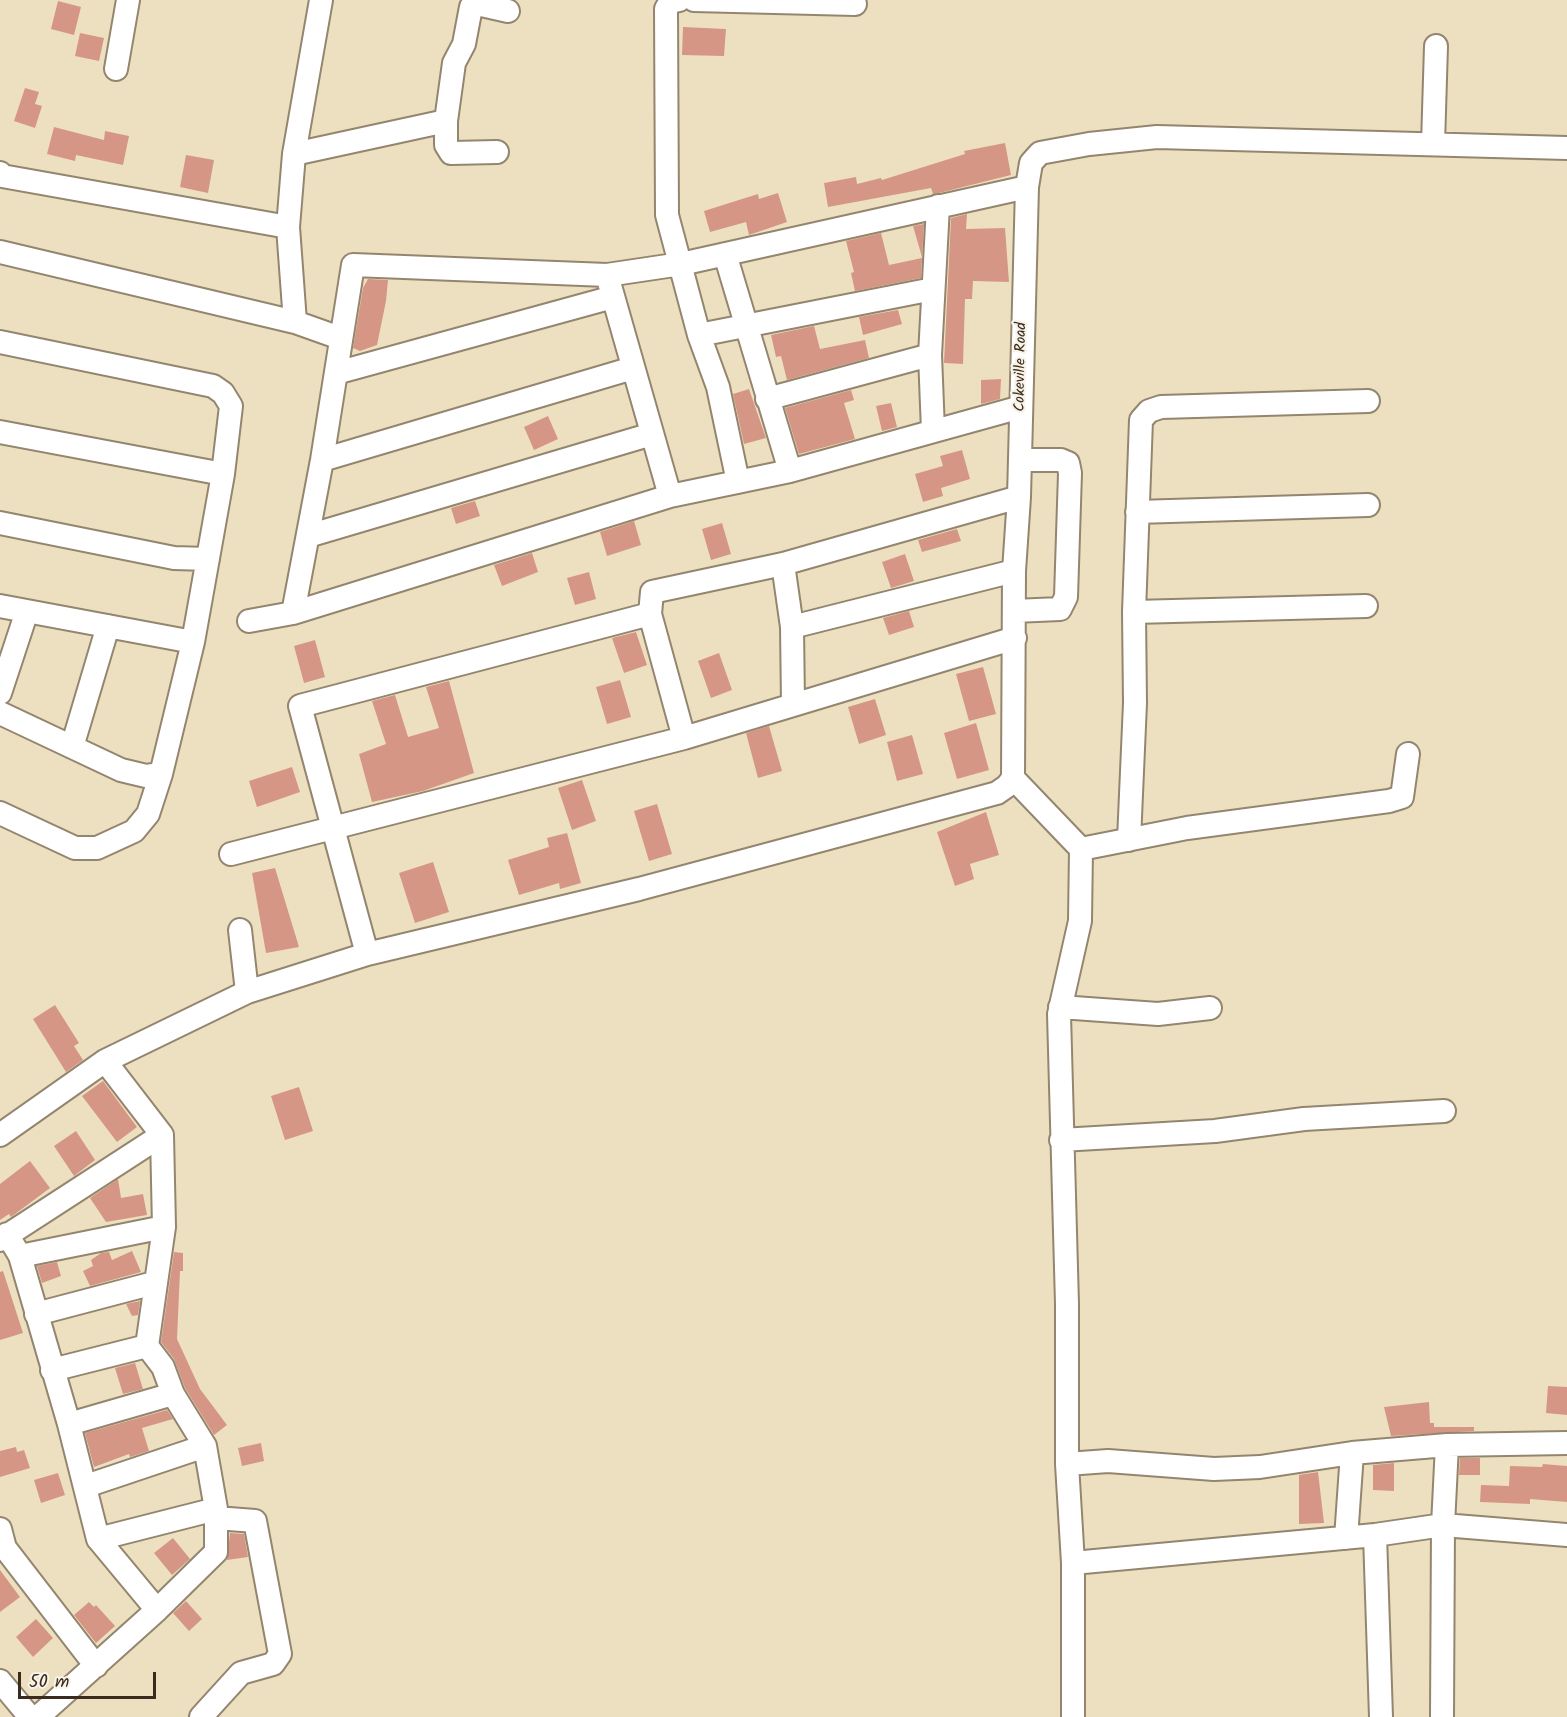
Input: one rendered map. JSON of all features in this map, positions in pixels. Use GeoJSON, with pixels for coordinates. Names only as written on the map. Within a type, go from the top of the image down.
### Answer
{"type":"FeatureCollection","features":[{"type":"Feature","properties":{"kind":"street"},"geometry":{"type":"LineString","coordinates":[[116,69],[128,0]]}},
{"type":"Feature","properties":{"kind":"street"},"geometry":{"type":"LineString","coordinates":[[295,322],[288,227],[294,154],[321,0]]}},
{"type":"Feature","properties":{"kind":"street"},"geometry":{"type":"LineString","coordinates":[[694,0],[855,4]]}},
{"type":"Feature","properties":{"kind":"street"},"geometry":{"type":"LineString","coordinates":[[670,3],[664,196],[699,335],[718,387],[738,482]]}},
{"type":"Feature","properties":{"kind":"street"},"geometry":{"type":"LineString","coordinates":[[497,152],[447,151],[446,121],[454,63],[464,44],[471,7],[477,4],[508,11]]}},
{"type":"Feature","properties":{"kind":"street"},"geometry":{"type":"LineString","coordinates":[[1436,46],[1433,144],[1567,148]]}},
{"type":"Feature","properties":{"kind":"street"},"geometry":{"type":"LineString","coordinates":[[294,154],[446,121]]}},
{"type":"Feature","properties":{"kind":"street","name":"Cokeville Road"},"geometry":{"type":"LineString","coordinates":[[1013,778],[1014,571],[1019,497],[1027,187],[1031,163],[1040,153],[1056,149],[1157,137],[1433,144]]}},
{"type":"Feature","properties":{"kind":"street"},"geometry":{"type":"LineString","coordinates":[[0,173],[2,176],[288,227]]}},
{"type":"Feature","properties":{"kind":"street"},"geometry":{"type":"LineString","coordinates":[[336,373],[681,264],[1027,187]]}},
{"type":"Feature","properties":{"kind":"street"},"geometry":{"type":"LineString","coordinates":[[933,431],[930,355],[938,206]]}},
{"type":"Feature","properties":{"kind":"street"},"geometry":{"type":"LineString","coordinates":[[0,252],[295,322],[340,338]]}},
{"type":"Feature","properties":{"kind":"street"},"geometry":{"type":"LineString","coordinates":[[725,254],[790,471]]}},
{"type":"Feature","properties":{"kind":"street"},"geometry":{"type":"LineString","coordinates":[[293,613],[322,459],[353,266],[610,286]]}},
{"type":"Feature","properties":{"kind":"street"},"geometry":{"type":"LineString","coordinates":[[610,286],[670,496]]}},
{"type":"Feature","properties":{"kind":"street"},"geometry":{"type":"LineString","coordinates":[[699,335],[933,289]]}},
{"type":"Feature","properties":{"kind":"street"},"geometry":{"type":"LineString","coordinates":[[0,342],[213,386],[223,393],[231,406],[223,474],[193,642],[161,774],[148,814],[118,840],[97,848],[75,848],[0,813]]}},
{"type":"Feature","properties":{"kind":"street"},"geometry":{"type":"LineString","coordinates":[[767,399],[930,355]]}},
{"type":"Feature","properties":{"kind":"street"},"geometry":{"type":"LineString","coordinates":[[322,459],[633,368]]}},
{"type":"Feature","properties":{"kind":"street"},"geometry":{"type":"LineString","coordinates":[[1129,840],[1141,420],[1149,411],[1161,407],[1368,401]]}},
{"type":"Feature","properties":{"kind":"street"},"geometry":{"type":"LineString","coordinates":[[249,621],[293,613],[670,496],[790,471],[1021,407]]}},
{"type":"Feature","properties":{"kind":"street"},"geometry":{"type":"LineString","coordinates":[[0,432],[223,474]]}},
{"type":"Feature","properties":{"kind":"street"},"geometry":{"type":"LineString","coordinates":[[308,536],[652,434]]}},
{"type":"Feature","properties":{"kind":"street"},"geometry":{"type":"LineString","coordinates":[[1014,611],[1060,609],[1066,597],[1070,473],[1068,463],[1061,460],[1020,460]]}},
{"type":"Feature","properties":{"kind":"street"},"geometry":{"type":"LineString","coordinates":[[684,738],[650,614],[652,592],[783,564],[1019,497]]}},
{"type":"Feature","properties":{"kind":"street"},"geometry":{"type":"LineString","coordinates":[[1137,512],[1368,505]]}},
{"type":"Feature","properties":{"kind":"street"},"geometry":{"type":"LineString","coordinates":[[0,523],[174,558],[208,559]]}},
{"type":"Feature","properties":{"kind":"street"},"geometry":{"type":"LineString","coordinates":[[783,564],[792,627],[793,704]]}},
{"type":"Feature","properties":{"kind":"street"},"geometry":{"type":"LineString","coordinates":[[792,627],[1014,571]]}},
{"type":"Feature","properties":{"kind":"street"},"geometry":{"type":"LineString","coordinates":[[0,606],[193,642]]}},
{"type":"Feature","properties":{"kind":"street"},"geometry":{"type":"LineString","coordinates":[[1134,612],[1366,606]]}},
{"type":"Feature","properties":{"kind":"street"},"geometry":{"type":"LineString","coordinates":[[0,693],[27,611]]}},
{"type":"Feature","properties":{"kind":"street"},"geometry":{"type":"LineString","coordinates":[[367,954],[300,706],[650,614]]}},
{"type":"Feature","properties":{"kind":"street"},"geometry":{"type":"LineString","coordinates":[[72,747],[108,626]]}},
{"type":"Feature","properties":{"kind":"street"},"geometry":{"type":"LineString","coordinates":[[231,854],[684,738],[1014,638]]}},
{"type":"Feature","properties":{"kind":"street"},"geometry":{"type":"LineString","coordinates":[[0,713],[134,775],[161,774]]}},
{"type":"Feature","properties":{"kind":"street"},"geometry":{"type":"LineString","coordinates":[[1082,849],[1197,826],[1389,801],[1401,797],[1408,754]]}},
{"type":"Feature","properties":{"kind":"street"},"geometry":{"type":"LineString","coordinates":[[0,1135],[105,1061],[247,992],[367,954],[639,889],[974,799],[997,792],[1007,786],[1013,778],[1082,849],[1080,921],[1060,1007],[1061,1140],[1067,1304],[1067,1464],[1073,1563],[1073,1717]]}},
{"type":"Feature","properties":{"kind":"street"},"geometry":{"type":"LineString","coordinates":[[240,930],[247,992]]}},
{"type":"Feature","properties":{"kind":"street"},"geometry":{"type":"LineString","coordinates":[[1060,1007],[1158,1014],[1210,1008]]}},
{"type":"Feature","properties":{"kind":"street"},"geometry":{"type":"LineString","coordinates":[[38,1717],[157,1610],[216,1552],[216,1514],[205,1446],[173,1394],[163,1367],[147,1346],[154,1282],[164,1227],[162,1135],[105,1061]]}},
{"type":"Feature","properties":{"kind":"street"},"geometry":{"type":"LineString","coordinates":[[1061,1140],[1204,1132],[1304,1119],[1444,1111]]}},
{"type":"Feature","properties":{"kind":"street"},"geometry":{"type":"LineString","coordinates":[[157,1610],[98,1539],[89,1514],[86,1486],[69,1424],[20,1256],[3,1237],[162,1135]]}},
{"type":"Feature","properties":{"kind":"street"},"geometry":{"type":"LineString","coordinates":[[20,1256],[164,1227]]}},
{"type":"Feature","properties":{"kind":"street"},"geometry":{"type":"LineString","coordinates":[[36,1314],[154,1282]]}},
{"type":"Feature","properties":{"kind":"street"},"geometry":{"type":"LineString","coordinates":[[52,1370],[147,1346]]}},
{"type":"Feature","properties":{"kind":"street"},"geometry":{"type":"LineString","coordinates":[[69,1424],[173,1394]]}},
{"type":"Feature","properties":{"kind":"street"},"geometry":{"type":"LineString","coordinates":[[1067,1464],[1108,1461],[1214,1469],[1260,1467],[1352,1453],[1447,1445],[1567,1443]]}},
{"type":"Feature","properties":{"kind":"street"},"geometry":{"type":"LineString","coordinates":[[1443,1717],[1443,1525],[1447,1445]]}},
{"type":"Feature","properties":{"kind":"street"},"geometry":{"type":"LineString","coordinates":[[86,1486],[205,1446]]}},
{"type":"Feature","properties":{"kind":"street"},"geometry":{"type":"LineString","coordinates":[[1346,1538],[1352,1453]]}},
{"type":"Feature","properties":{"kind":"street"},"geometry":{"type":"LineString","coordinates":[[98,1539],[216,1514],[255,1521],[280,1654],[273,1664],[241,1673],[201,1717]]}},
{"type":"Feature","properties":{"kind":"street"},"geometry":{"type":"LineString","coordinates":[[1073,1563],[1346,1538],[1443,1525],[1567,1534]]}},
{"type":"Feature","properties":{"kind":"street"},"geometry":{"type":"LineString","coordinates":[[0,1529],[5,1548],[96,1666]]}},
{"type":"Feature","properties":{"kind":"street"},"geometry":{"type":"LineString","coordinates":[[1375,1535],[1381,1717]]}},
{"type":"Feature","properties":{"kind":"street"},"geometry":{"type":"LineString","coordinates":[[0,1681],[30,1717]]}},
{"type":"Feature","properties":{"kind":"building"},"geometry":{"type":"Polygon","coordinates":[[[58,1],[81,7],[74,35],[51,29],[58,1]]]}},
{"type":"Feature","properties":{"kind":"building"},"geometry":{"type":"Polygon","coordinates":[[[683,27],[726,29],[724,56],[682,55],[683,27]]]}},
{"type":"Feature","properties":{"kind":"building"},"geometry":{"type":"Polygon","coordinates":[[[80,33],[104,38],[99,61],[75,56],[80,33]]]}},
{"type":"Feature","properties":{"kind":"building"},"geometry":{"type":"Polygon","coordinates":[[[25,88],[39,92],[35,104],[42,106],[35,128],[14,121],[25,88]]]}},
{"type":"Feature","properties":{"kind":"building"},"geometry":{"type":"Polygon","coordinates":[[[54,127],[104,140],[105,131],[129,136],[123,165],[76,155],[75,161],[47,154],[54,127]]]}},
{"type":"Feature","properties":{"kind":"building"},"geometry":{"type":"Polygon","coordinates":[[[1005,143],[1011,175],[939,193],[933,194],[931,188],[828,207],[824,183],[856,177],[857,184],[881,178],[882,180],[965,154],[964,151],[1005,143]]]}},
{"type":"Feature","properties":{"kind":"building"},"geometry":{"type":"Polygon","coordinates":[[[186,155],[214,160],[208,193],[180,187],[186,155]]]}},
{"type":"Feature","properties":{"kind":"building"},"geometry":{"type":"Polygon","coordinates":[[[778,193],[787,222],[749,235],[746,222],[710,232],[704,211],[758,194],[759,199],[778,193]]]}},
{"type":"Feature","properties":{"kind":"building"},"geometry":{"type":"Polygon","coordinates":[[[967,214],[966,229],[1005,228],[1009,282],[973,281],[972,299],[965,299],[963,364],[944,363],[951,218],[967,214]]]}},
{"type":"Feature","properties":{"kind":"building"},"geometry":{"type":"Polygon","coordinates":[[[924,224],[922,257],[913,226],[924,224]]]}},
{"type":"Feature","properties":{"kind":"building"},"geometry":{"type":"Polygon","coordinates":[[[881,233],[889,265],[922,258],[921,278],[855,291],[851,273],[854,272],[846,241],[881,233]]]}},
{"type":"Feature","properties":{"kind":"building"},"geometry":{"type":"Polygon","coordinates":[[[368,279],[388,280],[386,301],[377,345],[360,351],[353,348],[363,288],[368,279]]]}},
{"type":"Feature","properties":{"kind":"building"},"geometry":{"type":"Polygon","coordinates":[[[898,310],[902,324],[863,335],[859,317],[898,310]]]}},
{"type":"Feature","properties":{"kind":"building"},"geometry":{"type":"Polygon","coordinates":[[[814,326],[820,349],[865,340],[869,358],[787,380],[781,356],[776,357],[771,335],[814,326]]]}},
{"type":"Feature","properties":{"kind":"building"},"geometry":{"type":"Polygon","coordinates":[[[1001,379],[1000,399],[981,404],[981,380],[1001,379]]]}},
{"type":"Feature","properties":{"kind":"building"},"geometry":{"type":"Polygon","coordinates":[[[749,389],[766,438],[744,444],[733,394],[749,389]]]}},
{"type":"Feature","properties":{"kind":"building"},"geometry":{"type":"Polygon","coordinates":[[[851,390],[854,400],[844,403],[855,439],[799,454],[785,408],[851,390]]]}},
{"type":"Feature","properties":{"kind":"building"},"geometry":{"type":"Polygon","coordinates":[[[891,403],[897,427],[882,431],[876,406],[891,403]]]}},
{"type":"Feature","properties":{"kind":"building"},"geometry":{"type":"Polygon","coordinates":[[[548,416],[558,439],[534,450],[524,427],[548,416]]]}},
{"type":"Feature","properties":{"kind":"building"},"geometry":{"type":"Polygon","coordinates":[[[962,450],[970,479],[941,488],[943,496],[923,502],[915,474],[943,466],[940,456],[962,450]]]}},
{"type":"Feature","properties":{"kind":"building"},"geometry":{"type":"Polygon","coordinates":[[[475,501],[480,516],[456,524],[451,508],[475,501]]]}},
{"type":"Feature","properties":{"kind":"building"},"geometry":{"type":"Polygon","coordinates":[[[634,521],[641,545],[607,556],[600,532],[634,521]]]}},
{"type":"Feature","properties":{"kind":"building"},"geometry":{"type":"Polygon","coordinates":[[[722,523],[731,554],[711,560],[702,529],[722,523]]]}},
{"type":"Feature","properties":{"kind":"building"},"geometry":{"type":"Polygon","coordinates":[[[957,529],[961,541],[922,552],[918,540],[957,529]]]}},
{"type":"Feature","properties":{"kind":"building"},"geometry":{"type":"Polygon","coordinates":[[[532,553],[538,572],[502,586],[494,565],[532,553]]]}},
{"type":"Feature","properties":{"kind":"building"},"geometry":{"type":"Polygon","coordinates":[[[905,554],[914,581],[891,588],[882,562],[905,554]]]}},
{"type":"Feature","properties":{"kind":"building"},"geometry":{"type":"Polygon","coordinates":[[[589,572],[596,599],[575,605],[567,578],[589,572]]]}},
{"type":"Feature","properties":{"kind":"building"},"geometry":{"type":"Polygon","coordinates":[[[909,611],[914,627],[889,635],[883,618],[909,611]]]}},
{"type":"Feature","properties":{"kind":"building"},"geometry":{"type":"Polygon","coordinates":[[[636,632],[647,665],[624,673],[612,638],[636,632]]]}},
{"type":"Feature","properties":{"kind":"building"},"geometry":{"type":"Polygon","coordinates":[[[315,640],[325,677],[304,683],[294,646],[315,640]]]}},
{"type":"Feature","properties":{"kind":"building"},"geometry":{"type":"Polygon","coordinates":[[[719,653],[732,690],[711,698],[698,661],[719,653]]]}},
{"type":"Feature","properties":{"kind":"building"},"geometry":{"type":"Polygon","coordinates":[[[983,667],[996,714],[969,721],[956,674],[983,667]]]}},
{"type":"Feature","properties":{"kind":"building"},"geometry":{"type":"Polygon","coordinates":[[[620,680],[631,717],[607,724],[596,687],[620,680]]]}},
{"type":"Feature","properties":{"kind":"building"},"geometry":{"type":"Polygon","coordinates":[[[449,681],[474,773],[423,791],[372,802],[359,754],[386,744],[372,701],[395,695],[408,737],[439,728],[426,687],[449,681]]]}},
{"type":"Feature","properties":{"kind":"building"},"geometry":{"type":"Polygon","coordinates":[[[875,699],[886,735],[859,744],[848,707],[875,699]]]}},
{"type":"Feature","properties":{"kind":"building"},"geometry":{"type":"Polygon","coordinates":[[[976,723],[989,770],[957,779],[944,733],[976,723]]]}},
{"type":"Feature","properties":{"kind":"building"},"geometry":{"type":"Polygon","coordinates":[[[769,726],[782,771],[758,778],[746,733],[769,726]]]}},
{"type":"Feature","properties":{"kind":"building"},"geometry":{"type":"Polygon","coordinates":[[[912,735],[923,774],[897,781],[887,742],[912,735]]]}},
{"type":"Feature","properties":{"kind":"building"},"geometry":{"type":"Polygon","coordinates":[[[292,767],[300,792],[257,807],[249,781],[292,767]]]}},
{"type":"Feature","properties":{"kind":"building"},"geometry":{"type":"Polygon","coordinates":[[[582,780],[596,821],[572,830],[558,788],[582,780]]]}},
{"type":"Feature","properties":{"kind":"building"},"geometry":{"type":"Polygon","coordinates":[[[657,804],[672,854],[649,861],[634,811],[657,804]]]}},
{"type":"Feature","properties":{"kind":"building"},"geometry":{"type":"Polygon","coordinates":[[[986,812],[999,855],[970,864],[974,879],[955,886],[937,832],[986,812]]]}},
{"type":"Feature","properties":{"kind":"building"},"geometry":{"type":"Polygon","coordinates":[[[567,833],[581,883],[560,889],[559,883],[519,895],[508,860],[549,847],[547,838],[567,833]]]}},
{"type":"Feature","properties":{"kind":"building"},"geometry":{"type":"Polygon","coordinates":[[[433,862],[449,912],[415,923],[399,873],[433,862]]]}},
{"type":"Feature","properties":{"kind":"building"},"geometry":{"type":"Polygon","coordinates":[[[275,868],[299,947],[266,953],[252,873],[275,868]]]}},
{"type":"Feature","properties":{"kind":"building"},"geometry":{"type":"Polygon","coordinates":[[[55,1005],[79,1043],[74,1046],[83,1060],[66,1072],[33,1019],[55,1005]]]}},
{"type":"Feature","properties":{"kind":"building"},"geometry":{"type":"Polygon","coordinates":[[[103,1081],[137,1127],[117,1142],[82,1096],[103,1081]]]}},
{"type":"Feature","properties":{"kind":"building"},"geometry":{"type":"Polygon","coordinates":[[[299,1087],[313,1131],[285,1140],[271,1096],[299,1087]]]}},
{"type":"Feature","properties":{"kind":"building"},"geometry":{"type":"Polygon","coordinates":[[[76,1131],[95,1160],[74,1176],[54,1146],[76,1131]]]}},
{"type":"Feature","properties":{"kind":"building"},"geometry":{"type":"Polygon","coordinates":[[[30,1161],[50,1188],[11,1217],[9,1214],[0,1220],[0,1184],[30,1161]]]}},
{"type":"Feature","properties":{"kind":"building"},"geometry":{"type":"Polygon","coordinates":[[[118,1179],[121,1198],[143,1194],[147,1215],[106,1222],[90,1198],[118,1179]]]}},
{"type":"Feature","properties":{"kind":"building"},"geometry":{"type":"Polygon","coordinates":[[[132,1251],[141,1272],[90,1286],[83,1271],[93,1266],[91,1260],[101,1253],[109,1252],[112,1260],[132,1251]]]}},
{"type":"Feature","properties":{"kind":"building"},"geometry":{"type":"Polygon","coordinates":[[[174,1252],[183,1253],[177,1339],[200,1389],[227,1425],[214,1435],[185,1388],[174,1359],[161,1342],[174,1252]]]}},
{"type":"Feature","properties":{"kind":"building"},"geometry":{"type":"Polygon","coordinates":[[[57,1262],[61,1276],[42,1283],[37,1266],[57,1262]]]}},
{"type":"Feature","properties":{"kind":"building"},"geometry":{"type":"Polygon","coordinates":[[[3,1271],[23,1333],[0,1340],[0,1272],[3,1271]]]}},
{"type":"Feature","properties":{"kind":"building"},"geometry":{"type":"Polygon","coordinates":[[[140,1301],[138,1315],[132,1316],[126,1304],[140,1301]]]}},
{"type":"Feature","properties":{"kind":"building"},"geometry":{"type":"Polygon","coordinates":[[[135,1363],[143,1389],[123,1394],[115,1368],[135,1363]]]}},
{"type":"Feature","properties":{"kind":"building"},"geometry":{"type":"Polygon","coordinates":[[[1548,1386],[1567,1387],[1567,1415],[1546,1413],[1548,1386]]]}},
{"type":"Feature","properties":{"kind":"building"},"geometry":{"type":"Polygon","coordinates":[[[1429,1402],[1430,1423],[1434,1423],[1434,1427],[1474,1427],[1474,1431],[1391,1436],[1384,1407],[1429,1402]]]}},
{"type":"Feature","properties":{"kind":"building"},"geometry":{"type":"Polygon","coordinates":[[[167,1410],[173,1419],[142,1428],[149,1451],[130,1457],[129,1454],[94,1467],[85,1433],[167,1410]]]}},
{"type":"Feature","properties":{"kind":"building"},"geometry":{"type":"Polygon","coordinates":[[[261,1443],[264,1461],[242,1466],[238,1448],[261,1443]]]}},
{"type":"Feature","properties":{"kind":"building"},"geometry":{"type":"Polygon","coordinates":[[[16,1447],[17,1452],[24,1450],[30,1468],[0,1477],[0,1451],[16,1447]]]}},
{"type":"Feature","properties":{"kind":"building"},"geometry":{"type":"Polygon","coordinates":[[[1460,1458],[1480,1458],[1480,1475],[1459,1475],[1460,1458]]]}},
{"type":"Feature","properties":{"kind":"building"},"geometry":{"type":"Polygon","coordinates":[[[1394,1463],[1394,1491],[1373,1490],[1373,1465],[1394,1463]]]}},
{"type":"Feature","properties":{"kind":"building"},"geometry":{"type":"Polygon","coordinates":[[[1543,1464],[1567,1466],[1567,1502],[1530,1499],[1530,1504],[1480,1502],[1481,1485],[1509,1486],[1510,1466],[1542,1467],[1543,1464]]]}},
{"type":"Feature","properties":{"kind":"building"},"geometry":{"type":"Polygon","coordinates":[[[1318,1472],[1324,1523],[1299,1524],[1299,1475],[1318,1472]]]}},
{"type":"Feature","properties":{"kind":"building"},"geometry":{"type":"Polygon","coordinates":[[[58,1473],[65,1495],[41,1503],[34,1480],[58,1473]]]}},
{"type":"Feature","properties":{"kind":"building"},"geometry":{"type":"Polygon","coordinates":[[[230,1533],[244,1534],[248,1557],[227,1560],[230,1533]]]}},
{"type":"Feature","properties":{"kind":"building"},"geometry":{"type":"Polygon","coordinates":[[[173,1538],[190,1559],[172,1575],[154,1553],[173,1538]]]}},
{"type":"Feature","properties":{"kind":"building"},"geometry":{"type":"Polygon","coordinates":[[[0,1570],[20,1597],[0,1612],[0,1570]]]}},
{"type":"Feature","properties":{"kind":"building"},"geometry":{"type":"Polygon","coordinates":[[[186,1601],[202,1619],[189,1631],[173,1613],[186,1601]]]}},
{"type":"Feature","properties":{"kind":"building"},"geometry":{"type":"Polygon","coordinates":[[[89,1602],[94,1607],[96,1605],[115,1626],[96,1643],[74,1615],[89,1602]]]}},
{"type":"Feature","properties":{"kind":"building"},"geometry":{"type":"Polygon","coordinates":[[[36,1619],[53,1638],[33,1657],[16,1637],[36,1619]]]}}]}
